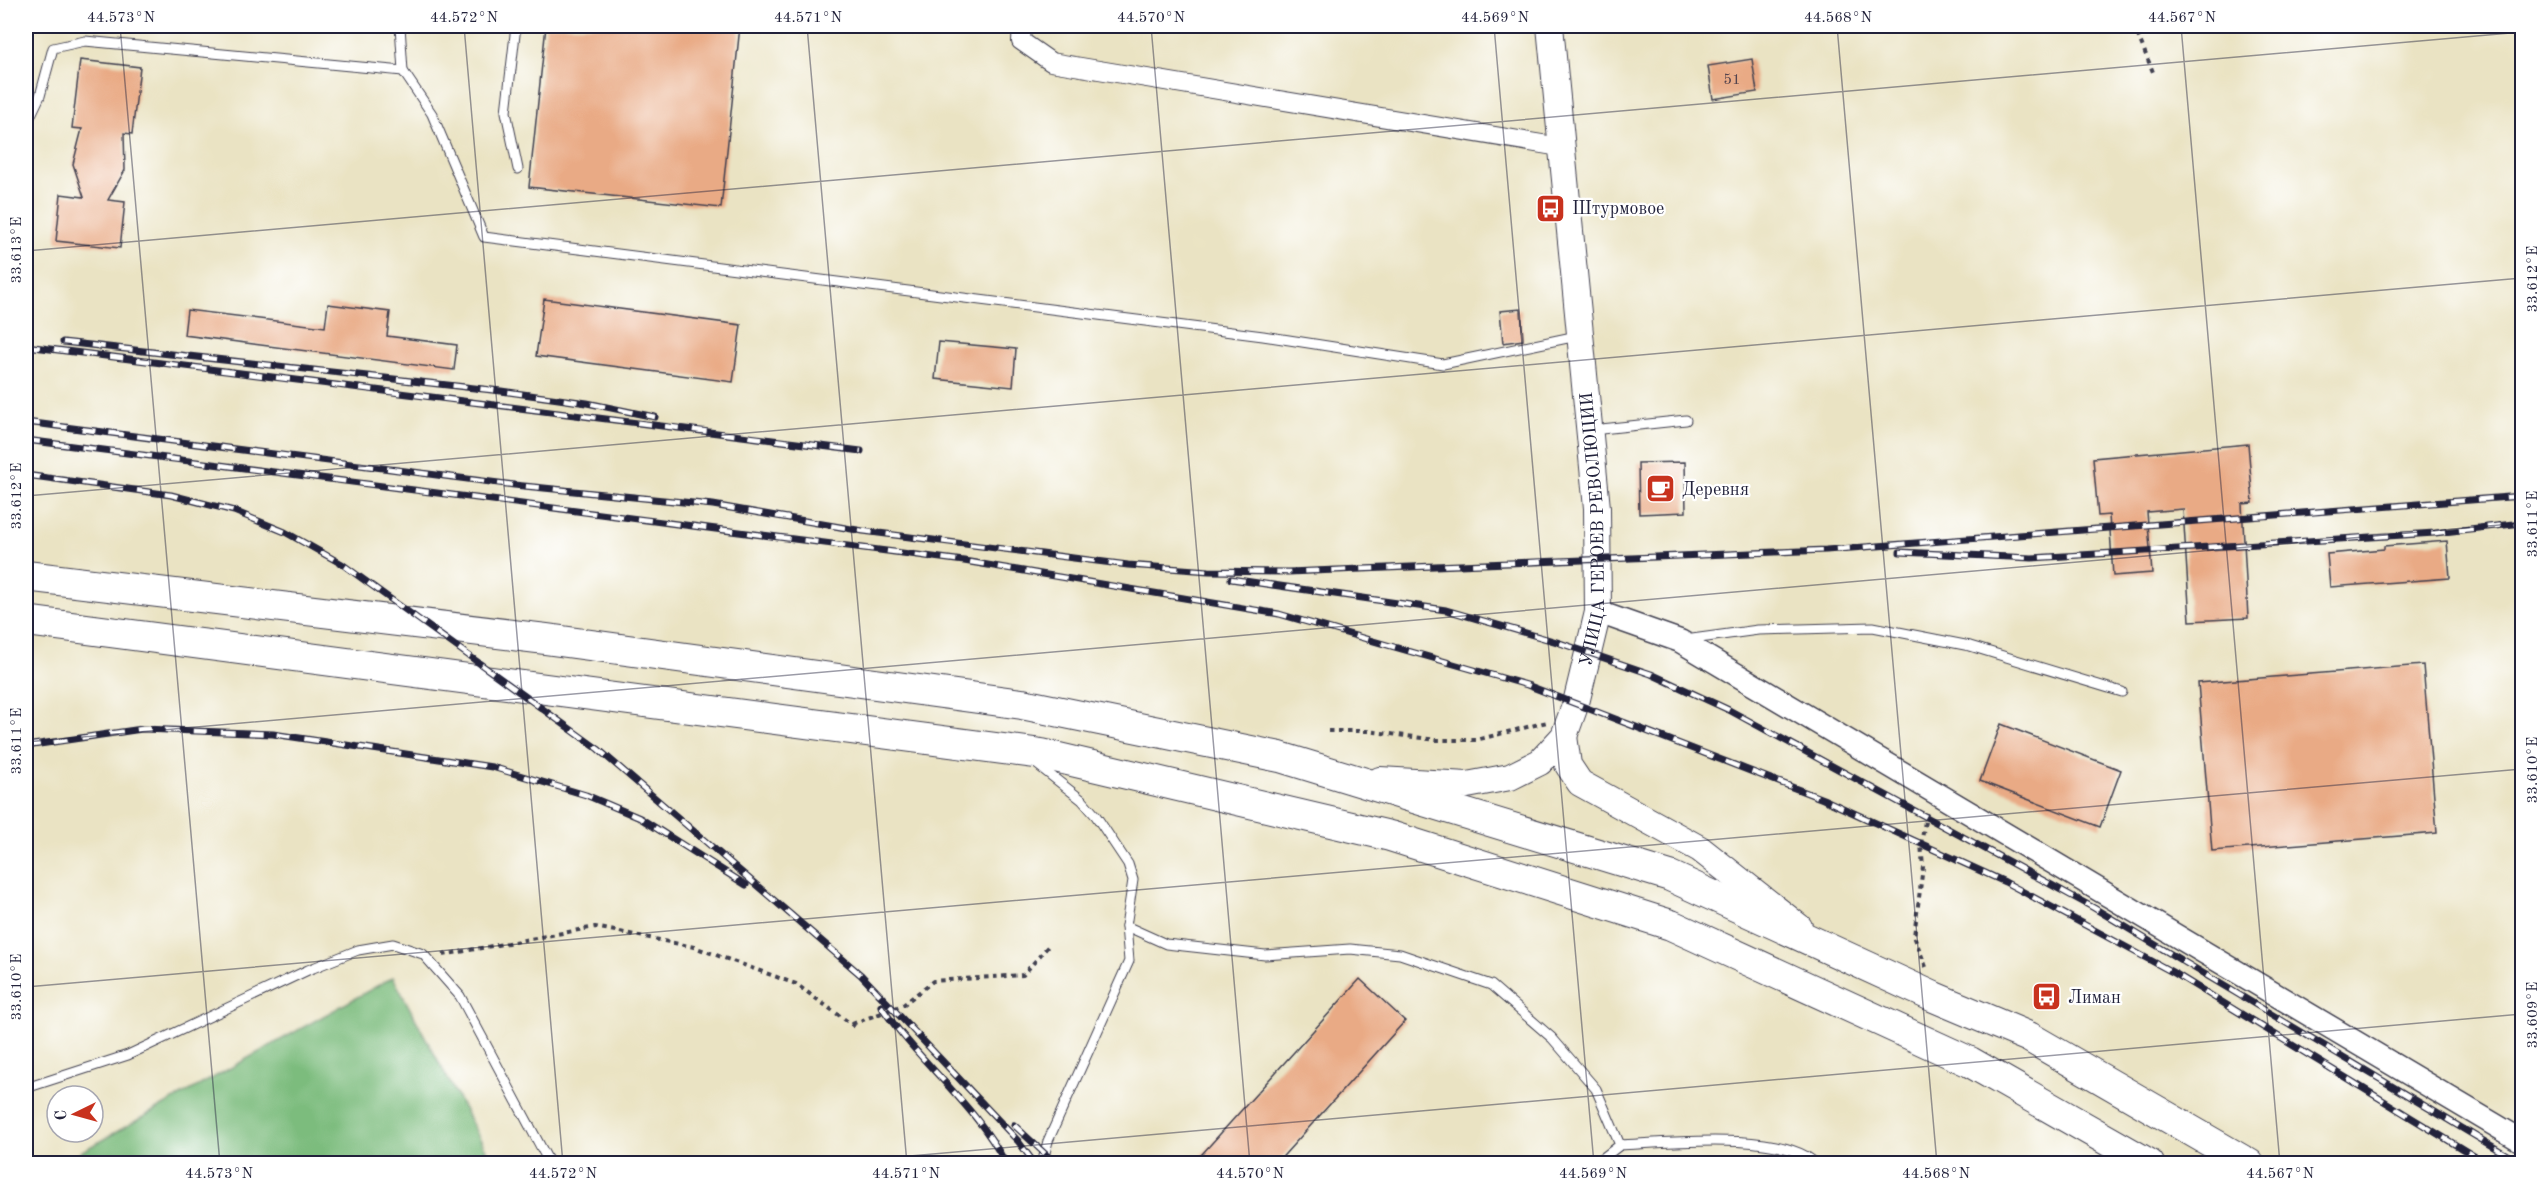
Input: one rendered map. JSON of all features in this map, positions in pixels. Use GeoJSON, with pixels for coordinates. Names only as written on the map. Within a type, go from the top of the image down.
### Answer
{"type":"FeatureCollection","features":[{"type":"Feature","properties":{"kind":"highway"},"geometry":{"type":"LineString","coordinates":[[26,576],[546,639],[1022,704],[1280,757],[1670,876],[2029,1037],[2249,1164]]}},
{"type":"Feature","properties":{"kind":"highway"},"geometry":{"type":"LineString","coordinates":[[26,621],[1019,751],[1390,836],[1671,925],[1970,1062],[2149,1164]]}},
{"type":"Feature","properties":{"kind":"main road","name":"УЛИЦА ГЕРОЕВ РЕВОЛЮЦИИ"},"geometry":{"type":"LineString","coordinates":[[1358,779],[1467,785],[1510,777],[1540,762],[1568,725],[1598,612],[1597,508],[1550,26]]}},
{"type":"Feature","properties":{"kind":"main road"},"geometry":{"type":"LineString","coordinates":[[1568,725],[1568,765],[1580,783],[1700,849],[1822,946]]}},
{"type":"Feature","properties":{"kind":"street"},"geometry":{"type":"LineString","coordinates":[[1022,26],[1022,41],[1052,62],[1560,147]]}},
{"type":"Feature","properties":{"kind":"street"},"geometry":{"type":"LineString","coordinates":[[1598,612],[1680,641],[2523,1141]]}},
{"type":"Feature","properties":{"kind":"lane"},"geometry":{"type":"LineString","coordinates":[[400,26],[403,71],[432,114],[484,237],[1263,336],[1443,364],[1580,335]]}},
{"type":"Feature","properties":{"kind":"lane"},"geometry":{"type":"LineString","coordinates":[[516,26],[506,112],[518,169]]}},
{"type":"Feature","properties":{"kind":"lane"},"geometry":{"type":"LineString","coordinates":[[26,118],[29,119],[40,96],[53,48],[85,40],[403,71]]}},
{"type":"Feature","properties":{"kind":"lane"},"geometry":{"type":"LineString","coordinates":[[1589,430],[1686,420]]}},
{"type":"Feature","properties":{"kind":"lane"},"geometry":{"type":"LineString","coordinates":[[1680,641],[1758,630],[1873,627],[1970,646],[2122,692]]}},
{"type":"Feature","properties":{"kind":"lane"},"geometry":{"type":"LineString","coordinates":[[1019,751],[1082,800],[1106,830],[1128,864],[1133,880],[1126,926],[1129,961],[1048,1142],[1042,1164]]}},
{"type":"Feature","properties":{"kind":"lane"},"geometry":{"type":"LineString","coordinates":[[1126,926],[1166,944],[1265,955],[1350,949],[1401,954],[1491,985],[1552,1038],[1596,1089],[1620,1145]]}},
{"type":"Feature","properties":{"kind":"lane"},"geometry":{"type":"LineString","coordinates":[[26,1088],[128,1055],[308,970],[358,950],[393,944],[423,954],[460,996],[550,1164]]}},
{"type":"Feature","properties":{"kind":"lane"},"geometry":{"type":"LineString","coordinates":[[1595,1164],[1620,1145],[1697,1141],[1773,1144],[1816,1164]]}},
{"type":"Feature","properties":{"kind":"path"},"geometry":{"type":"LineString","coordinates":[[2134,26],[2153,72]]}},
{"type":"Feature","properties":{"kind":"path"},"geometry":{"type":"LineString","coordinates":[[1328,731],[1367,731],[1437,740],[1476,741],[1568,725]]}},
{"type":"Feature","properties":{"kind":"path"},"geometry":{"type":"LineString","coordinates":[[1928,971],[1914,936],[1923,867],[1921,844],[1930,791]]}},
{"type":"Feature","properties":{"kind":"path"},"geometry":{"type":"LineString","coordinates":[[427,958],[595,927],[694,947],[796,984],[858,1029]]}},
{"type":"Feature","properties":{"kind":"path"},"geometry":{"type":"LineString","coordinates":[[851,1024],[903,1005],[933,981],[1023,975],[1050,944]]}},
{"type":"Feature","properties":{"kind":"green space"},"geometry":{"type":"Polygon","coordinates":[[[393,977],[493,1163],[61,1163],[95,1144],[105,1144],[105,1138],[393,977]]]}},
{"type":"Feature","properties":{"kind":"building"},"geometry":{"type":"Polygon","coordinates":[[[546,26],[740,26],[721,208],[529,187],[546,26]]]}},
{"type":"Feature","properties":{"kind":"building"},"geometry":{"type":"Polygon","coordinates":[[[1752,59],[1757,92],[1713,99],[1708,66],[1752,59]]]}},
{"type":"Feature","properties":{"kind":"building"},"geometry":{"type":"Polygon","coordinates":[[[80,60],[140,67],[132,134],[124,133],[125,170],[108,200],[125,202],[120,248],[56,241],[61,194],[84,197],[73,164],[82,129],[72,128],[80,60]]]}},
{"type":"Feature","properties":{"kind":"building"},"geometry":{"type":"Polygon","coordinates":[[[544,299],[741,325],[733,382],[536,356],[544,299]]]}},
{"type":"Feature","properties":{"kind":"building"},"geometry":{"type":"Polygon","coordinates":[[[328,304],[390,312],[387,336],[457,345],[454,370],[184,335],[187,310],[325,327],[328,304]]]}},
{"type":"Feature","properties":{"kind":"building"},"geometry":{"type":"Polygon","coordinates":[[[1521,309],[1523,340],[1503,343],[1500,311],[1521,309]]]}},
{"type":"Feature","properties":{"kind":"building"},"geometry":{"type":"Polygon","coordinates":[[[939,342],[1016,349],[1013,387],[935,379],[939,342]]]}},
{"type":"Feature","properties":{"kind":"building"},"geometry":{"type":"Polygon","coordinates":[[[2248,444],[2253,503],[2242,504],[2248,618],[2190,621],[2183,509],[2147,512],[2152,573],[2113,576],[2109,515],[2098,516],[2093,458],[2248,444]]]}},
{"type":"Feature","properties":{"kind":"building"},"geometry":{"type":"Polygon","coordinates":[[[1685,462],[1686,512],[1639,514],[1638,463],[1685,462]]]}},
{"type":"Feature","properties":{"kind":"building"},"geometry":{"type":"Polygon","coordinates":[[[2447,541],[2450,578],[2330,587],[2327,554],[2384,549],[2384,546],[2447,541]]]}},
{"type":"Feature","properties":{"kind":"building"},"geometry":{"type":"Polygon","coordinates":[[[2423,665],[2437,833],[2212,851],[2198,683],[2423,665]]]}},
{"type":"Feature","properties":{"kind":"building"},"geometry":{"type":"Polygon","coordinates":[[[2001,724],[2121,770],[2100,827],[1980,781],[2001,724]]]}},
{"type":"Feature","properties":{"kind":"building"},"geometry":{"type":"Polygon","coordinates":[[[1360,979],[1405,1021],[1276,1164],[1193,1164],[1360,979]]]}},
{"type":"Feature","properties":{"kind":"railway"},"geometry":{"type":"LineString","coordinates":[[63,342],[501,391],[587,403],[655,417]]}},
{"type":"Feature","properties":{"kind":"railway"},"geometry":{"type":"LineString","coordinates":[[26,346],[861,451]]}},
{"type":"Feature","properties":{"kind":"railway"},"geometry":{"type":"LineString","coordinates":[[26,422],[514,485],[713,505],[863,531],[1128,565],[1209,571],[1288,572],[1826,550],[2522,496]]}},
{"type":"Feature","properties":{"kind":"railway"},"geometry":{"type":"LineString","coordinates":[[26,440],[964,561],[1279,614],[1527,685],[1823,799],[2005,882],[2176,974],[2487,1164]]}},
{"type":"Feature","properties":{"kind":"railway"},"geometry":{"type":"LineString","coordinates":[[26,475],[171,495],[234,511],[285,532],[342,564],[598,749],[861,975],[1018,1141],[1035,1164]]}},
{"type":"Feature","properties":{"kind":"railway"},"geometry":{"type":"LineString","coordinates":[[1900,552],[2032,558],[2435,533],[2522,523]]}},
{"type":"Feature","properties":{"kind":"railway"},"geometry":{"type":"LineString","coordinates":[[1231,579],[1446,610],[1557,642],[1651,674],[1729,710],[2094,908],[2522,1164]]}},
{"type":"Feature","properties":{"kind":"railway"},"geometry":{"type":"LineString","coordinates":[[26,746],[142,729],[273,734],[492,767],[586,795],[640,818],[746,885]]}},
{"type":"Feature","properties":{"kind":"railway"},"geometry":{"type":"LineString","coordinates":[[881,1006],[912,1046],[979,1121],[1006,1164]]}},
{"type":"Feature","properties":{"kind":"railway"},"geometry":{"type":"LineString","coordinates":[[1014,1125],[1056,1164]]}},
{"type":"Feature","properties":{"kind":"place","name":"Штурмовое"},"geometry":{"type":"Point","coordinates":[1551,208]}},
{"type":"Feature","properties":{"kind":"place","name":"Деревня"},"geometry":{"type":"Point","coordinates":[1661,489]}},
{"type":"Feature","properties":{"kind":"place","name":"Лиман"},"geometry":{"type":"Point","coordinates":[2047,997]}}]}
